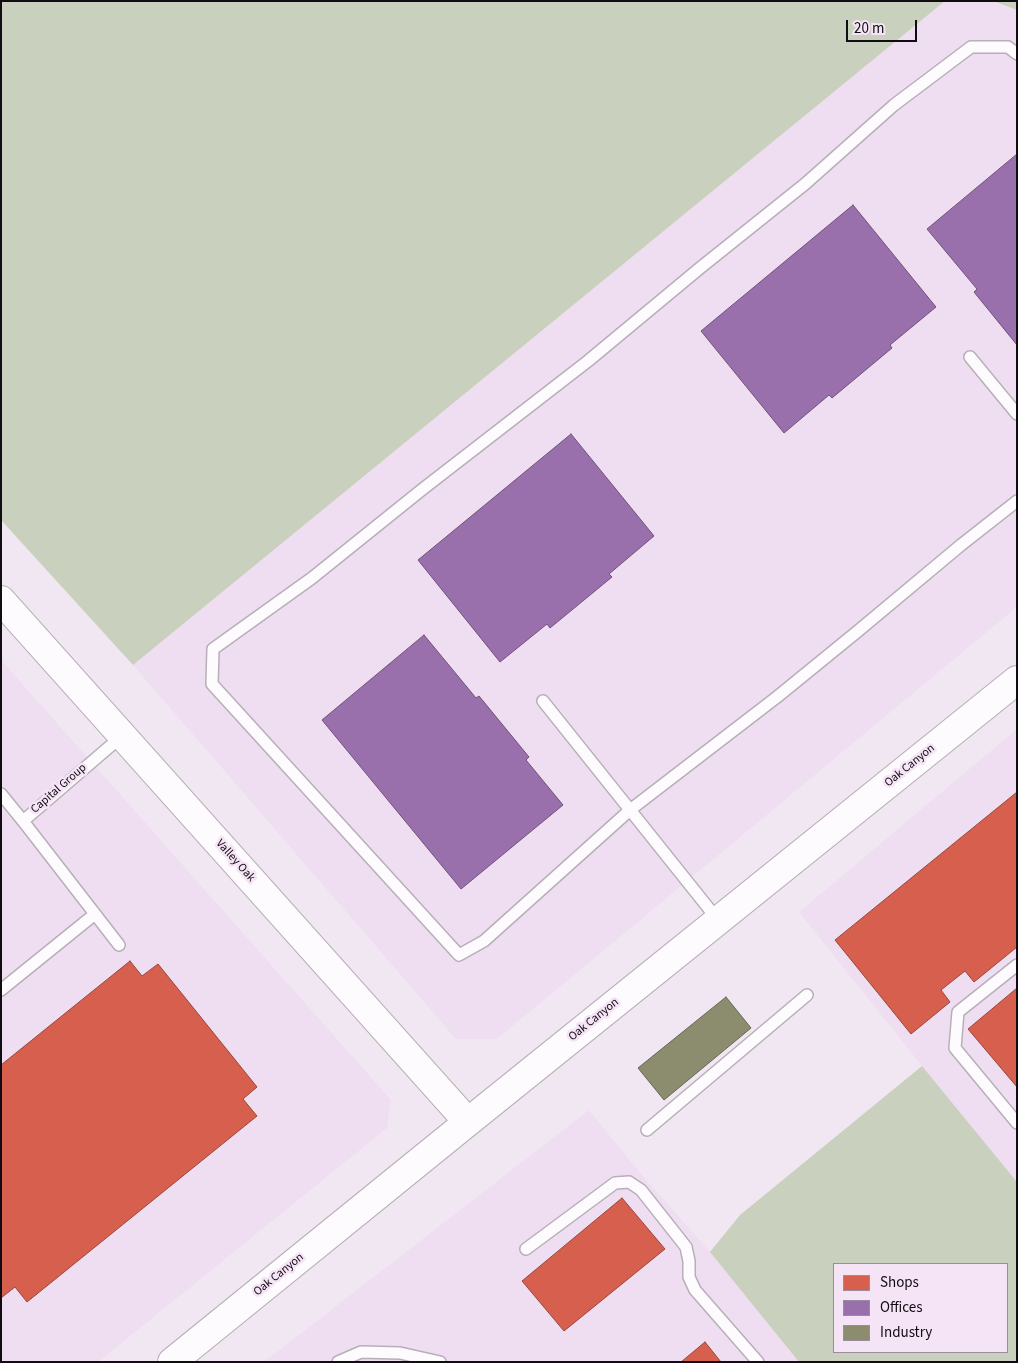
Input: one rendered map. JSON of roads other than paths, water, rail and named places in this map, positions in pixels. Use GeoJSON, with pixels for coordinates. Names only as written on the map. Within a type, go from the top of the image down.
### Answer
{"type":"FeatureCollection","features":[{"type":"Feature","properties":{"kind":"street","name":"Valley Oak"},"geometry":{"type":"LineString","coordinates":[[1,600],[468,1122]]}},
{"type":"Feature","properties":{"kind":"street","name":"Oak Canyon"},"geometry":{"type":"LineString","coordinates":[[172,1362],[1017,680]]}},
{"type":"Feature","properties":{"kind":"lane"},"geometry":{"type":"LineString","coordinates":[[1017,54],[1008,47],[971,47],[894,105],[805,184],[588,361],[424,488],[312,578],[213,649],[212,684],[459,955],[484,941],[630,810],[784,691],[960,545],[1017,501]]}},
{"type":"Feature","properties":{"kind":"lane"},"geometry":{"type":"LineString","coordinates":[[970,357],[1017,414]]}},
{"type":"Feature","properties":{"kind":"lane"},"geometry":{"type":"LineString","coordinates":[[544,701],[718,920]]}},
{"type":"Feature","properties":{"kind":"lane","name":"Capital Group"},"geometry":{"type":"LineString","coordinates":[[1,794],[23,821],[122,736]]}},
{"type":"Feature","properties":{"kind":"lane"},"geometry":{"type":"LineString","coordinates":[[23,821],[119,945]]}},
{"type":"Feature","properties":{"kind":"lane"},"geometry":{"type":"LineString","coordinates":[[1,990],[95,914]]}},
{"type":"Feature","properties":{"kind":"lane"},"geometry":{"type":"LineString","coordinates":[[1017,965],[958,1012],[955,1048],[1017,1123]]}},
{"type":"Feature","properties":{"kind":"lane"},"geometry":{"type":"LineString","coordinates":[[647,1130],[807,995]]}},
{"type":"Feature","properties":{"kind":"lane"},"geometry":{"type":"LineString","coordinates":[[526,1249],[615,1183],[629,1182],[640,1190],[686,1247],[689,1261],[689,1277],[695,1290],[758,1362]]}},
{"type":"Feature","properties":{"kind":"lane"},"geometry":{"type":"LineString","coordinates":[[338,1362],[361,1352],[400,1352],[440,1362]]}}]}
